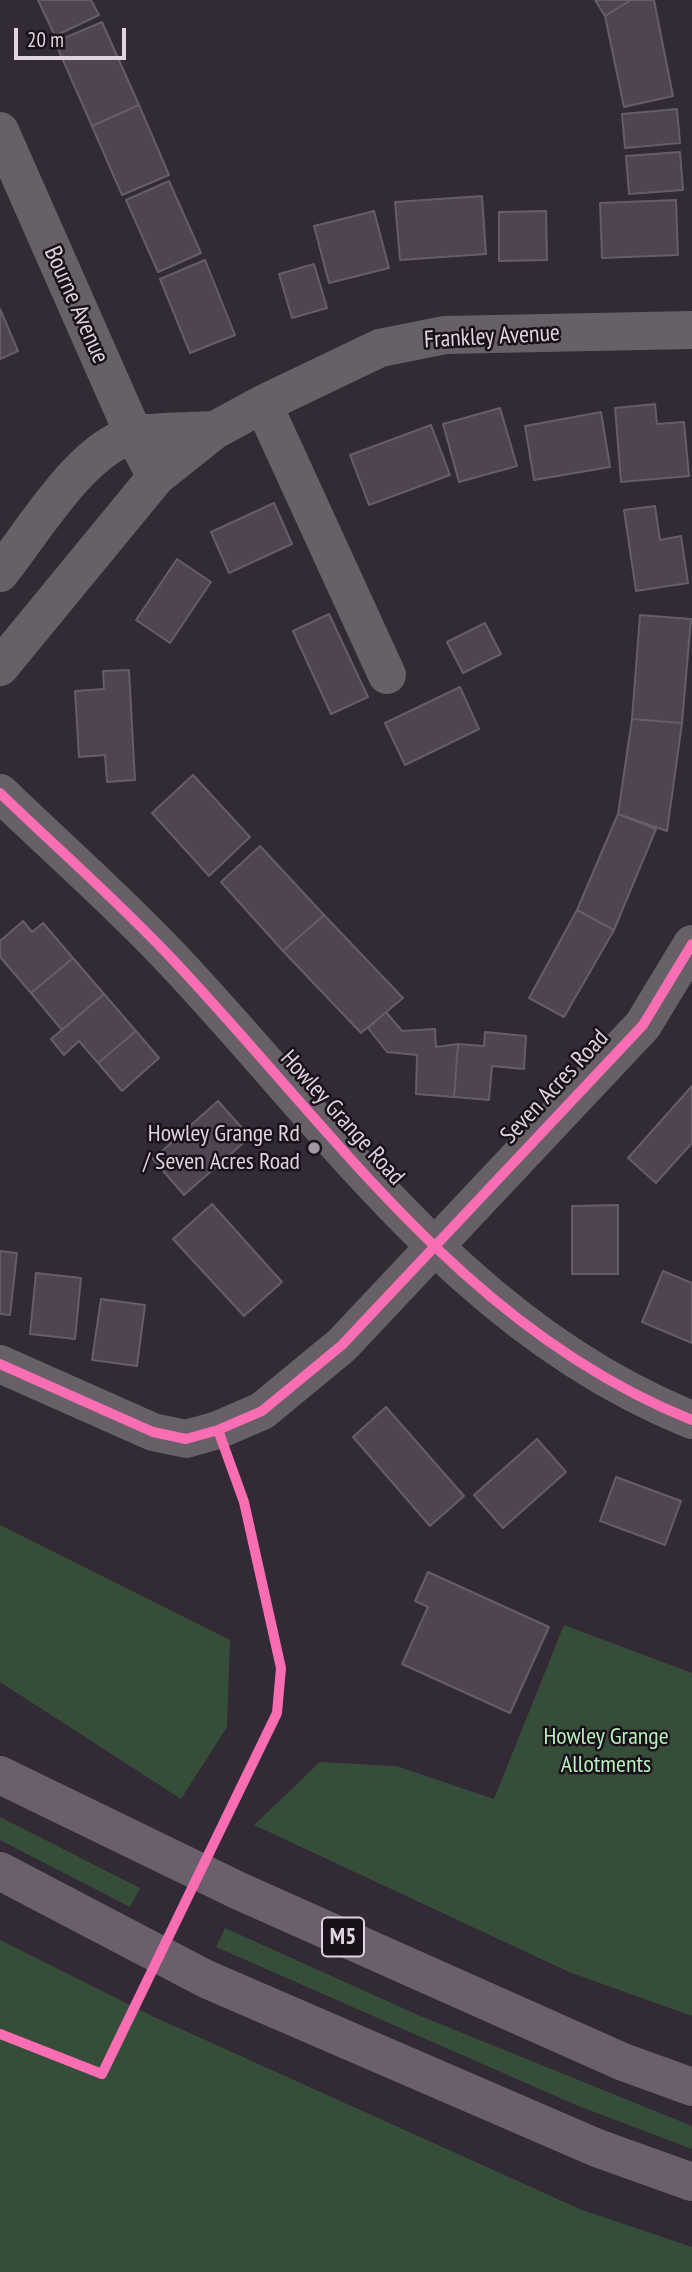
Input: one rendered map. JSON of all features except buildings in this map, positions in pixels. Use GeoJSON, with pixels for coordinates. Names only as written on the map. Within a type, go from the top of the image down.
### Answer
{"type":"FeatureCollection","features":[{"type":"Feature","properties":{"kind":"highway","name":"M5"},"geometry":{"type":"LineString","coordinates":[[0,1775],[239,1891],[623,2062],[692,2087]]}},
{"type":"Feature","properties":{"kind":"highway"},"geometry":{"type":"LineString","coordinates":[[0,1871],[206,1979],[597,2148],[692,2182]]}},
{"type":"Feature","properties":{"kind":"street","name":"Bourne Avenue"},"geometry":{"type":"LineString","coordinates":[[0,131],[134,435],[156,477]]}},
{"type":"Feature","properties":{"kind":"street","name":"Frankley Avenue"},"geometry":{"type":"LineString","coordinates":[[0,667],[156,477],[215,430],[263,404],[380,348],[445,335],[692,330]]}},
{"type":"Feature","properties":{"kind":"street"},"geometry":{"type":"LineString","coordinates":[[263,404],[387,675]]}},
{"type":"Feature","properties":{"kind":"street","name":"Frankley Avenue"},"geometry":{"type":"LineString","coordinates":[[0,573],[65,490],[104,448],[134,435],[215,430]]}},
{"type":"Feature","properties":{"kind":"street","name":"Howley Grange Road"},"geometry":{"type":"LineString","coordinates":[[0,793],[174,960],[432,1248],[496,1303],[592,1373],[692,1420]]}},
{"type":"Feature","properties":{"kind":"street","name":"Seven Acres Road"},"geometry":{"type":"LineString","coordinates":[[0,1364],[153,1432],[186,1439],[218,1430],[262,1411],[342,1345],[643,1025],[692,944]]}},
{"type":"Feature","properties":{"kind":"green space"},"geometry":{"type":"Polygon","coordinates":[[[0,1525],[230,1640],[227,1727],[181,1799],[0,1682],[0,1525]]]}},
{"type":"Feature","properties":{"kind":"green space","name":"Howley Grange Allotments"},"geometry":{"type":"Polygon","coordinates":[[[564,1625],[692,1673],[692,2016],[569,1972],[254,1825],[320,1762],[396,1766],[494,1799],[564,1625]]]}},
{"type":"Feature","properties":{"kind":"green space"},"geometry":{"type":"Polygon","coordinates":[[[0,1817],[140,1888],[130,1907],[0,1840],[0,1817]]]}},
{"type":"Feature","properties":{"kind":"green space"},"geometry":{"type":"Polygon","coordinates":[[[225,1928],[418,2015],[692,2126],[692,2149],[576,2105],[216,1947],[225,1928]]]}},
{"type":"Feature","properties":{"kind":"green space"},"geometry":{"type":"Polygon","coordinates":[[[0,1940],[152,2016],[582,2210],[692,2247],[692,2272],[0,2272],[0,1940]]]}},
{"type":"Feature","properties":{"kind":"cycle path"},"geometry":{"type":"LineString","coordinates":[[0,793],[154,940],[350,1158],[409,1221],[472,1280],[539,1334],[612,1381],[692,1420]]}},
{"type":"Feature","properties":{"kind":"cycle path"},"geometry":{"type":"LineString","coordinates":[[0,1364],[153,1432],[186,1439],[218,1430],[262,1411],[342,1345],[643,1025],[692,944]]}},
{"type":"Feature","properties":{"kind":"cycle path"},"geometry":{"type":"LineString","coordinates":[[0,2034],[102,2074],[277,1713],[281,1668],[244,1502],[218,1430]]}},
{"type":"Feature","properties":{"kind":"place","name":"Howley Grange Rd / Seven Acres Road"},"geometry":{"type":"Point","coordinates":[314,1148]}}]}
